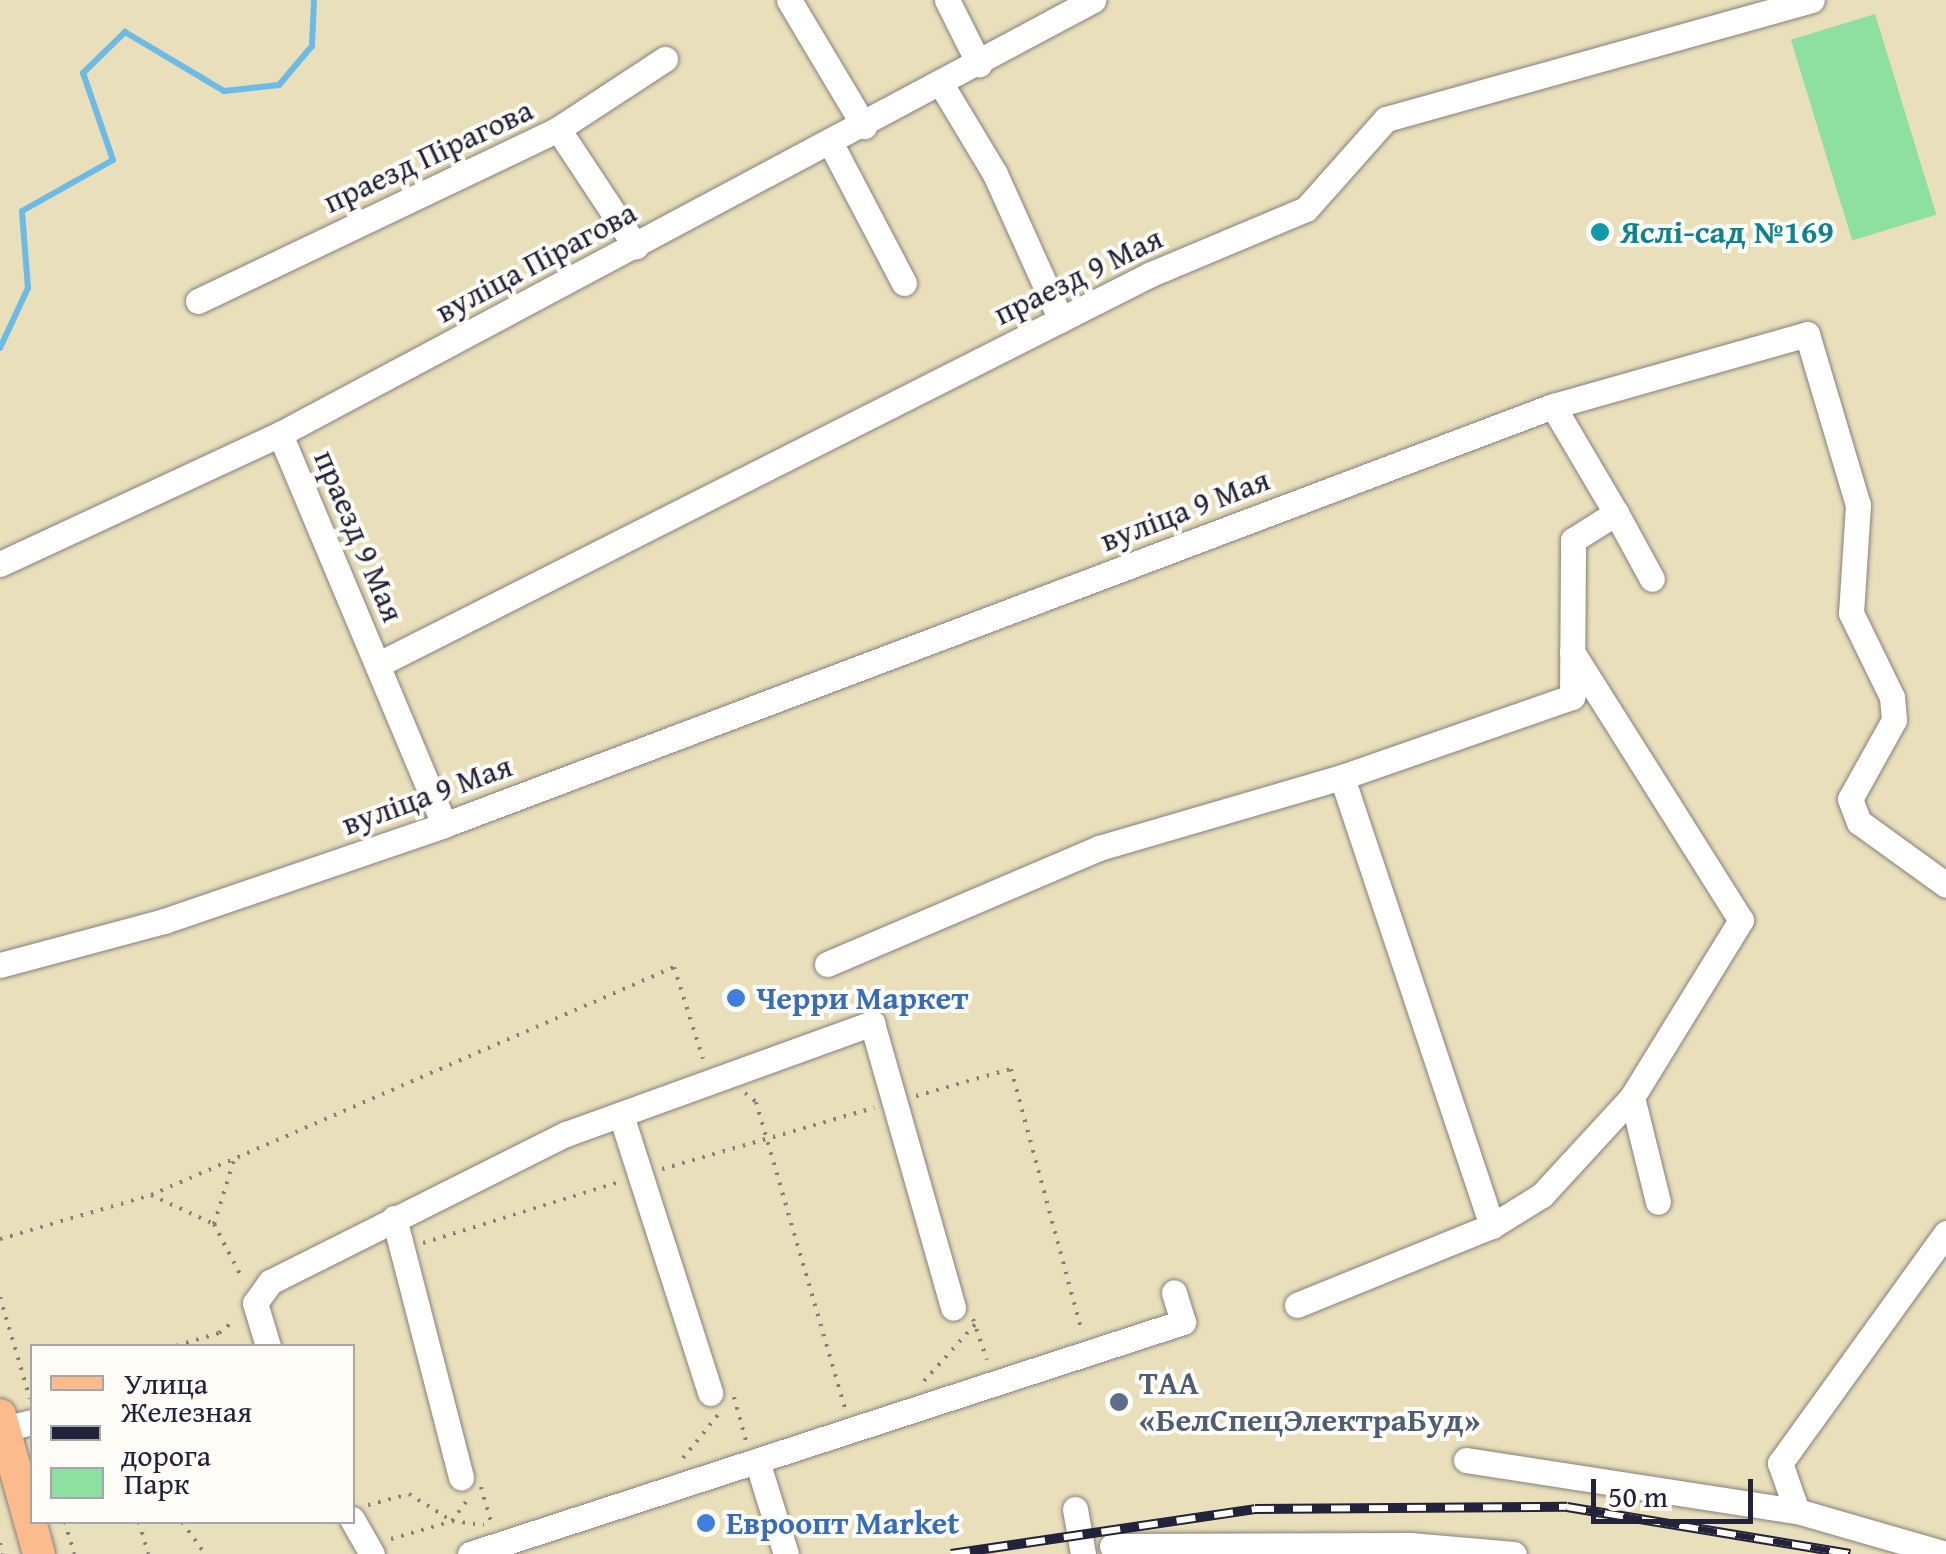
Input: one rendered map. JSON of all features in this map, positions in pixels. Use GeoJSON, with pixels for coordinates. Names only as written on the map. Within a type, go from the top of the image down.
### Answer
{"type":"FeatureCollection","features":[{"type":"Feature","properties":{"kind":"main road"},"geometry":{"type":"LineString","coordinates":[[12,1422],[30,1513]]}},
{"type":"Feature","properties":{"kind":"main road"},"geometry":{"type":"LineString","coordinates":[[32,1524],[38,1554]]}},
{"type":"Feature","properties":{"kind":"street"},"geometry":{"type":"LineString","coordinates":[[789,0],[864,126]]}},
{"type":"Feature","properties":{"kind":"street"},"geometry":{"type":"LineString","coordinates":[[947,0],[978,64]]}},
{"type":"Feature","properties":{"kind":"street","name":"вуліца Пірагова"},"geometry":{"type":"LineString","coordinates":[[0,564],[280,434],[831,144],[1093,0]]}},
{"type":"Feature","properties":{"kind":"street","name":"праезд 9 Мая"},"geometry":{"type":"LineString","coordinates":[[379,664],[1061,320],[1306,210],[1386,118],[1812,0]]}},
{"type":"Feature","properties":{"kind":"street"},"geometry":{"type":"LineString","coordinates":[[558,129],[665,58]]}},
{"type":"Feature","properties":{"kind":"street"},"geometry":{"type":"LineString","coordinates":[[942,84],[996,174],[1061,320]]}},
{"type":"Feature","properties":{"kind":"street","name":"праезд Пірагова"},"geometry":{"type":"LineString","coordinates":[[198,301],[558,129],[636,247]]}},
{"type":"Feature","properties":{"kind":"street"},"geometry":{"type":"LineString","coordinates":[[831,144],[904,283]]}},
{"type":"Feature","properties":{"kind":"street","name":"вуліца 9 Мая"},"geometry":{"type":"LineString","coordinates":[[0,965],[164,921],[444,825],[1553,406],[1808,334],[1858,505],[1850,613],[1892,697],[1894,720],[1850,799],[1859,822],[1946,884]]}},
{"type":"Feature","properties":{"kind":"street"},"geometry":{"type":"LineString","coordinates":[[1553,406],[1652,579]]}},
{"type":"Feature","properties":{"kind":"street","name":"праезд 9 Мая"},"geometry":{"type":"LineString","coordinates":[[280,434],[444,825]]}},
{"type":"Feature","properties":{"kind":"street"},"geometry":{"type":"LineString","coordinates":[[828,964],[1100,848],[1342,776],[1572,697],[1573,540],[1616,513]]}},
{"type":"Feature","properties":{"kind":"street"},"geometry":{"type":"LineString","coordinates":[[1297,1304],[1492,1226],[1542,1195],[1632,1097],[1741,920],[1572,652]]}},
{"type":"Feature","properties":{"kind":"street"},"geometry":{"type":"LineString","coordinates":[[1342,776],[1492,1226]]}},
{"type":"Feature","properties":{"kind":"street"},"geometry":{"type":"LineString","coordinates":[[267,1344],[255,1303],[270,1282],[566,1134],[872,1024],[953,1308]]}},
{"type":"Feature","properties":{"kind":"street"},"geometry":{"type":"LineString","coordinates":[[1632,1097],[1658,1202]]}},
{"type":"Feature","properties":{"kind":"street"},"geometry":{"type":"LineString","coordinates":[[621,1115],[722,1395]]}},
{"type":"Feature","properties":{"kind":"street"},"geometry":{"type":"LineString","coordinates":[[394,1218],[461,1477]]}},
{"type":"Feature","properties":{"kind":"street"},"geometry":{"type":"LineString","coordinates":[[1798,1511],[1780,1464],[1946,1233]]}},
{"type":"Feature","properties":{"kind":"street"},"geometry":{"type":"LineString","coordinates":[[470,1554],[755,1446],[1183,1322],[1174,1292]]}},
{"type":"Feature","properties":{"kind":"street"},"geometry":{"type":"LineString","coordinates":[[755,1446],[786,1554]]}},
{"type":"Feature","properties":{"kind":"street"},"geometry":{"type":"LineString","coordinates":[[1466,1460],[1798,1511],[1946,1554]]}},
{"type":"Feature","properties":{"kind":"street"},"geometry":{"type":"LineString","coordinates":[[1075,1509],[1083,1554]]}},
{"type":"Feature","properties":{"kind":"street"},"geometry":{"type":"LineString","coordinates":[[355,1524],[370,1550]]}},
{"type":"Feature","properties":{"kind":"street"},"geometry":{"type":"LineString","coordinates":[[1112,1546],[1410,1544],[1514,1554]]}},
{"type":"Feature","properties":{"kind":"path"},"geometry":{"type":"LineString","coordinates":[[0,1239],[151,1194],[674,967],[718,1080],[756,1102],[845,1408]]}},
{"type":"Feature","properties":{"kind":"path"},"geometry":{"type":"LineString","coordinates":[[402,1249],[1012,1069],[1084,1328],[1068,1333]]}},
{"type":"Feature","properties":{"kind":"path"},"geometry":{"type":"LineString","coordinates":[[214,1224],[235,1158]]}},
{"type":"Feature","properties":{"kind":"path"},"geometry":{"type":"LineString","coordinates":[[151,1194],[214,1224],[255,1303],[219,1333],[183,1344]]}},
{"type":"Feature","properties":{"kind":"path"},"geometry":{"type":"LineString","coordinates":[[0,1297],[30,1390]]}},
{"type":"Feature","properties":{"kind":"path"},"geometry":{"type":"LineString","coordinates":[[953,1308],[978,1321],[987,1360]]}},
{"type":"Feature","properties":{"kind":"path"},"geometry":{"type":"LineString","coordinates":[[922,1382],[978,1321]]}},
{"type":"Feature","properties":{"kind":"path"},"geometry":{"type":"LineString","coordinates":[[971,1366],[1003,1355]]}},
{"type":"Feature","properties":{"kind":"path"},"geometry":{"type":"LineString","coordinates":[[907,1387],[938,1377]]}},
{"type":"Feature","properties":{"kind":"path"},"geometry":{"type":"LineString","coordinates":[[695,1458],[678,1464],[722,1395],[755,1446]]}},
{"type":"Feature","properties":{"kind":"path"},"geometry":{"type":"LineString","coordinates":[[828,1414],[860,1403]]}},
{"type":"Feature","properties":{"kind":"path"},"geometry":{"type":"LineString","coordinates":[[729,1447],[755,1446]]}},
{"type":"Feature","properties":{"kind":"path"},"geometry":{"type":"LineString","coordinates":[[355,1508],[409,1494],[452,1521],[492,1526],[480,1484],[452,1521],[370,1550]]}},
{"type":"Feature","properties":{"kind":"path"},"geometry":{"type":"LineString","coordinates":[[65,1524],[74,1554]]}},
{"type":"Feature","properties":{"kind":"path"},"geometry":{"type":"LineString","coordinates":[[140,1524],[148,1554]]}},
{"type":"Feature","properties":{"kind":"path"},"geometry":{"type":"LineString","coordinates":[[183,1524],[205,1554]]}},
{"type":"Feature","properties":{"kind":"path"},"geometry":{"type":"LineString","coordinates":[[0,1542],[3,1554]]}},
{"type":"Feature","properties":{"kind":"green space"},"geometry":{"type":"Polygon","coordinates":[[[1875,14],[1936,215],[1852,241],[1791,40],[1875,14]]]}},
{"type":"Feature","properties":{"kind":"waterway"},"geometry":{"type":"LineString","coordinates":[[0,348],[28,288],[22,211],[113,160],[83,73],[125,32],[224,91],[279,85],[312,46],[314,0]]}},
{"type":"Feature","properties":{"kind":"railway"},"geometry":{"type":"LineString","coordinates":[[951,1554],[1255,1509],[1567,1507],[1850,1554]]}},
{"type":"Feature","properties":{"kind":"place","name":"Яслі-сад №169"},"geometry":{"type":"Point","coordinates":[1600,232]}},
{"type":"Feature","properties":{"kind":"place","name":"Черри Маркет"},"geometry":{"type":"Point","coordinates":[736,998]}},
{"type":"Feature","properties":{"kind":"place","name":"ТАА «БелСпецЭлектраБуд»"},"geometry":{"type":"Point","coordinates":[1119,1402]}},
{"type":"Feature","properties":{"kind":"place","name":"Евроопт Market"},"geometry":{"type":"Point","coordinates":[706,1523]}}]}
